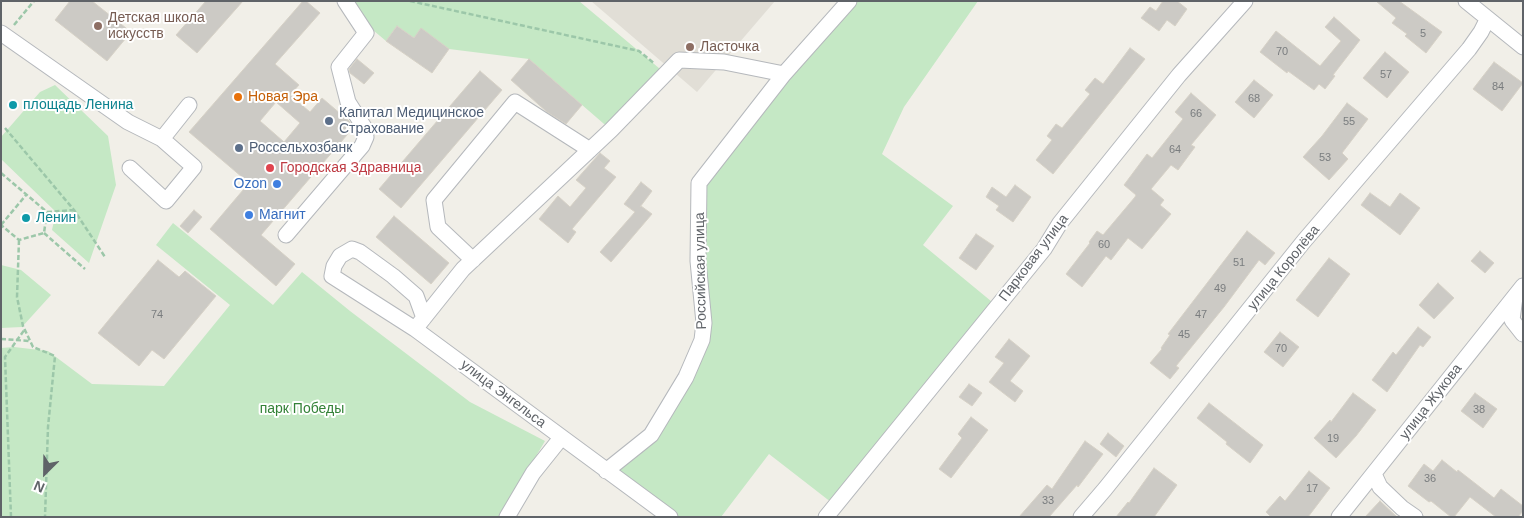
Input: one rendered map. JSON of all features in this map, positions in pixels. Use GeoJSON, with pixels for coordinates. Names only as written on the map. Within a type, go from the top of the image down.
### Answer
{"type":"FeatureCollection","features":[{"type":"Feature","properties":{"kind":"street"},"geometry":{"type":"LineString","coordinates":[[286,235],[362,146],[366,137],[364,127],[348,102],[339,66],[366,33],[345,1]]}},
{"type":"Feature","properties":{"kind":"street","name":"Российская улица"},"geometry":{"type":"LineString","coordinates":[[606,471],[651,434],[686,376],[702,340],[704,323],[698,261],[699,183],[784,74],[849,1]]}},
{"type":"Feature","properties":{"kind":"street","name":"Парковая улица"},"geometry":{"type":"LineString","coordinates":[[826,517],[1044,249],[1060,223],[1179,75],[1245,1]]}},
{"type":"Feature","properties":{"kind":"street"},"geometry":{"type":"LineString","coordinates":[[1466,1],[1487,20],[1523,47]]}},
{"type":"Feature","properties":{"kind":"street","name":"улица Королёва"},"geometry":{"type":"LineString","coordinates":[[1081,517],[1304,241],[1469,49],[1487,20]]}},
{"type":"Feature","properties":{"kind":"street"},"geometry":{"type":"LineString","coordinates":[[3,34],[128,122],[162,139],[194,167],[166,201],[130,168]]}},
{"type":"Feature","properties":{"kind":"street"},"geometry":{"type":"LineString","coordinates":[[420,323],[463,269],[590,150],[679,60],[724,62],[784,74]]}},
{"type":"Feature","properties":{"kind":"street"},"geometry":{"type":"LineString","coordinates":[[473,260],[438,227],[434,200],[515,102],[590,150]]}},
{"type":"Feature","properties":{"kind":"street"},"geometry":{"type":"LineString","coordinates":[[162,139],[189,105]]}},
{"type":"Feature","properties":{"kind":"street","name":"улица Энгельса"},"geometry":{"type":"LineString","coordinates":[[420,323],[416,296],[393,276],[360,252],[352,249],[340,256],[334,266],[332,276],[420,323],[561,438],[670,517]]}},
{"type":"Feature","properties":{"kind":"street"},"geometry":{"type":"LineString","coordinates":[[1519,291],[1512,320],[1523,334]]}},
{"type":"Feature","properties":{"kind":"street","name":"улица Жукова"},"geometry":{"type":"LineString","coordinates":[[1339,517],[1519,291]]}},
{"type":"Feature","properties":{"kind":"street"},"geometry":{"type":"LineString","coordinates":[[506,517],[533,473],[561,438]]}},
{"type":"Feature","properties":{"kind":"street"},"geometry":{"type":"LineString","coordinates":[[1374,474],[1380,487],[1402,508],[1415,517]]}},
{"type":"Feature","properties":{"kind":"path"},"geometry":{"type":"LineString","coordinates":[[3,34],[34,1]]}},
{"type":"Feature","properties":{"kind":"path"},"geometry":{"type":"LineString","coordinates":[[410,1],[639,51],[666,74]]}},
{"type":"Feature","properties":{"kind":"path"},"geometry":{"type":"LineString","coordinates":[[5,128],[74,210],[105,257]]}},
{"type":"Feature","properties":{"kind":"path"},"geometry":{"type":"LineString","coordinates":[[1,173],[47,212],[74,210]]}},
{"type":"Feature","properties":{"kind":"path"},"geometry":{"type":"LineString","coordinates":[[19,240],[1,225],[26,195]]}},
{"type":"Feature","properties":{"kind":"path"},"geometry":{"type":"LineString","coordinates":[[44,233],[47,212]]}},
{"type":"Feature","properties":{"kind":"path"},"geometry":{"type":"LineString","coordinates":[[19,240],[44,233]]}},
{"type":"Feature","properties":{"kind":"path"},"geometry":{"type":"LineString","coordinates":[[44,233],[85,269]]}},
{"type":"Feature","properties":{"kind":"path"},"geometry":{"type":"LineString","coordinates":[[19,240],[16,297],[25,329],[33,347],[55,356],[48,427],[45,517]]}},
{"type":"Feature","properties":{"kind":"path"},"geometry":{"type":"LineString","coordinates":[[11,517],[5,357],[25,329]]}},
{"type":"Feature","properties":{"kind":"path"},"geometry":{"type":"LineString","coordinates":[[1,339],[30,341]]}},
{"type":"Feature","properties":{"kind":"shaded area","name":"Ласточка"},"geometry":{"type":"Polygon","coordinates":[[[591,1],[775,1],[697,92],[591,1]]]}},
{"type":"Feature","properties":{"kind":"green space"},"geometry":{"type":"Polygon","coordinates":[[[345,1],[579,1],[666,74],[611,130],[529,59],[449,49],[421,29],[414,38],[397,26],[386,41],[355,15],[345,1]]]}},
{"type":"Feature","properties":{"kind":"green space"},"geometry":{"type":"Polygon","coordinates":[[[849,1],[978,1],[904,107],[882,154],[953,206],[923,245],[997,306],[836,506],[769,454],[721,517],[670,517],[606,471],[651,435],[702,340],[699,183],[849,1]]]}},
{"type":"Feature","properties":{"kind":"green space"},"geometry":{"type":"Polygon","coordinates":[[[55,85],[108,136],[116,185],[89,263],[52,230],[56,212],[1,159],[1,137],[40,92],[55,85]]]}},
{"type":"Feature","properties":{"kind":"green space","name":"парк Победы"},"geometry":{"type":"Polygon","coordinates":[[[173,223],[273,305],[302,272],[470,402],[545,441],[500,517],[1,517],[1,348],[14,347],[48,351],[92,384],[164,386],[230,305],[156,245],[173,223]]]}},
{"type":"Feature","properties":{"kind":"green space"},"geometry":{"type":"Polygon","coordinates":[[[1,265],[21,270],[51,295],[22,327],[1,328],[1,265]]]}},
{"type":"Feature","properties":{"kind":"building"},"geometry":{"type":"Polygon","coordinates":[[[70,1],[92,1],[131,32],[107,61],[55,20],[70,1]]]}},
{"type":"Feature","properties":{"kind":"building"},"geometry":{"type":"Polygon","coordinates":[[[206,1],[243,1],[197,53],[176,35],[206,1]]]}},
{"type":"Feature","properties":{"kind":"building"},"geometry":{"type":"Polygon","coordinates":[[[303,1],[306,1],[320,13],[275,64],[299,85],[290,95],[310,112],[322,98],[349,121],[353,128],[261,235],[295,264],[276,286],[210,229],[249,183],[189,132],[303,1]],[[276,102],[260,121],[284,142],[300,123],[276,102]]]}},
{"type":"Feature","properties":{"kind":"building"},"geometry":{"type":"Polygon","coordinates":[[[1163,1],[1177,1],[1187,9],[1175,26],[1167,20],[1159,31],[1141,18],[1150,7],[1156,11],[1163,1]]]}},
{"type":"Feature","properties":{"kind":"building"},"geometry":{"type":"Polygon","coordinates":[[[1376,1],[1399,1],[1442,32],[1426,53],[1405,36],[1407,34],[1392,23],[1396,18],[1376,1]]]}},
{"type":"Feature","properties":{"kind":"building"},"geometry":{"type":"Polygon","coordinates":[[[1334,17],[1360,40],[1333,75],[1335,76],[1325,89],[1319,84],[1314,90],[1288,71],[1287,73],[1260,52],[1276,31],[1320,66],[1341,41],[1325,27],[1334,17]]]}},
{"type":"Feature","properties":{"kind":"building"},"geometry":{"type":"Polygon","coordinates":[[[397,26],[414,38],[421,28],[449,49],[432,73],[386,41],[397,26]]]}},
{"type":"Feature","properties":{"kind":"building"},"geometry":{"type":"Polygon","coordinates":[[[1130,48],[1145,59],[1053,174],[1036,160],[1052,140],[1047,136],[1056,124],[1062,128],[1090,94],[1085,90],[1095,78],[1103,84],[1130,48]]]}},
{"type":"Feature","properties":{"kind":"building"},"geometry":{"type":"Polygon","coordinates":[[[1385,52],[1409,72],[1387,98],[1363,78],[1385,52]]]}},
{"type":"Feature","properties":{"kind":"building"},"geometry":{"type":"Polygon","coordinates":[[[357,59],[374,73],[364,84],[350,73],[349,69],[357,59]]]}},
{"type":"Feature","properties":{"kind":"building"},"geometry":{"type":"Polygon","coordinates":[[[529,59],[582,105],[566,124],[547,112],[511,80],[529,59]]]}},
{"type":"Feature","properties":{"kind":"building"},"geometry":{"type":"Polygon","coordinates":[[[1494,62],[1523,83],[1502,111],[1473,89],[1494,62]]]}},
{"type":"Feature","properties":{"kind":"building"},"geometry":{"type":"Polygon","coordinates":[[[480,71],[502,90],[401,208],[379,189],[480,71]]]}},
{"type":"Feature","properties":{"kind":"building"},"geometry":{"type":"Polygon","coordinates":[[[1254,80],[1273,95],[1254,118],[1235,102],[1254,80]]]}},
{"type":"Feature","properties":{"kind":"building"},"geometry":{"type":"Polygon","coordinates":[[[1191,93],[1216,115],[1191,145],[1195,147],[1178,170],[1171,165],[1151,189],[1164,200],[1160,205],[1171,214],[1142,249],[1128,238],[1111,260],[1106,256],[1082,287],[1066,274],[1097,231],[1103,235],[1135,197],[1136,195],[1124,185],[1147,154],[1152,158],[1183,119],[1175,112],[1191,93]]]}},
{"type":"Feature","properties":{"kind":"building"},"geometry":{"type":"Polygon","coordinates":[[[1347,103],[1368,119],[1342,153],[1348,159],[1329,180],[1303,157],[1347,103]]]}},
{"type":"Feature","properties":{"kind":"building"},"geometry":{"type":"Polygon","coordinates":[[[600,153],[610,161],[604,168],[616,177],[572,229],[576,232],[568,243],[539,219],[558,196],[570,207],[586,188],[576,180],[600,153]]]}},
{"type":"Feature","properties":{"kind":"building"},"geometry":{"type":"Polygon","coordinates":[[[641,182],[652,191],[640,207],[652,214],[611,262],[600,252],[635,212],[624,204],[641,182]]]}},
{"type":"Feature","properties":{"kind":"building"},"geometry":{"type":"Polygon","coordinates":[[[1015,185],[1031,197],[1013,222],[996,210],[999,206],[986,197],[992,187],[1006,197],[1015,185]]]}},
{"type":"Feature","properties":{"kind":"building"},"geometry":{"type":"Polygon","coordinates":[[[1370,193],[1390,207],[1400,193],[1420,208],[1400,235],[1361,205],[1370,193]]]}},
{"type":"Feature","properties":{"kind":"building"},"geometry":{"type":"Polygon","coordinates":[[[194,210],[202,217],[188,233],[180,226],[194,210]]]}},
{"type":"Feature","properties":{"kind":"building"},"geometry":{"type":"Polygon","coordinates":[[[394,216],[449,263],[431,284],[376,237],[394,216]]]}},
{"type":"Feature","properties":{"kind":"building"},"geometry":{"type":"Polygon","coordinates":[[[1247,231],[1275,253],[1265,265],[1259,260],[1176,366],[1179,368],[1170,379],[1150,363],[1162,349],[1170,335],[1168,334],[1247,231]]]}},
{"type":"Feature","properties":{"kind":"building"},"geometry":{"type":"Polygon","coordinates":[[[976,234],[994,246],[976,270],[959,258],[976,234]]]}},
{"type":"Feature","properties":{"kind":"building"},"geometry":{"type":"Polygon","coordinates":[[[1480,251],[1494,263],[1485,273],[1471,261],[1480,251]]]}},
{"type":"Feature","properties":{"kind":"building"},"geometry":{"type":"Polygon","coordinates":[[[1329,258],[1350,274],[1318,317],[1296,300],[1329,258]]]}},
{"type":"Feature","properties":{"kind":"building"},"geometry":{"type":"Polygon","coordinates":[[[158,260],[179,277],[185,271],[216,296],[164,359],[152,350],[139,366],[98,333],[158,260]]]}},
{"type":"Feature","properties":{"kind":"building"},"geometry":{"type":"Polygon","coordinates":[[[1438,283],[1454,298],[1434,319],[1419,305],[1438,283]]]}},
{"type":"Feature","properties":{"kind":"building"},"geometry":{"type":"Polygon","coordinates":[[[1418,327],[1431,337],[1423,347],[1420,345],[1387,392],[1372,380],[1393,352],[1396,355],[1418,327]]]}},
{"type":"Feature","properties":{"kind":"building"},"geometry":{"type":"Polygon","coordinates":[[[1280,332],[1299,347],[1283,367],[1264,352],[1280,332]]]}},
{"type":"Feature","properties":{"kind":"building"},"geometry":{"type":"Polygon","coordinates":[[[1009,339],[1030,356],[1010,381],[1023,391],[1015,402],[989,382],[1004,363],[995,357],[1009,339]]]}},
{"type":"Feature","properties":{"kind":"building"},"geometry":{"type":"Polygon","coordinates":[[[969,384],[982,393],[972,406],[959,397],[969,384]]]}},
{"type":"Feature","properties":{"kind":"building"},"geometry":{"type":"Polygon","coordinates":[[[1353,393],[1376,410],[1336,458],[1314,438],[1330,420],[1331,422],[1353,393]]]}},
{"type":"Feature","properties":{"kind":"building"},"geometry":{"type":"Polygon","coordinates":[[[1475,393],[1497,409],[1483,428],[1461,411],[1475,393]]]}},
{"type":"Feature","properties":{"kind":"building"},"geometry":{"type":"Polygon","coordinates":[[[1209,403],[1263,445],[1250,463],[1197,418],[1209,403]]]}},
{"type":"Feature","properties":{"kind":"building"},"geometry":{"type":"Polygon","coordinates":[[[971,417],[988,430],[951,478],[939,469],[962,438],[958,434],[971,417]]]}},
{"type":"Feature","properties":{"kind":"building"},"geometry":{"type":"Polygon","coordinates":[[[1108,433],[1124,446],[1116,457],[1100,444],[1108,433]]]}},
{"type":"Feature","properties":{"kind":"building"},"geometry":{"type":"Polygon","coordinates":[[[1085,441],[1103,454],[1078,487],[1077,485],[1049,517],[1019,517],[1047,485],[1052,489],[1085,441]]]}},
{"type":"Feature","properties":{"kind":"building"},"geometry":{"type":"Polygon","coordinates":[[[1442,460],[1494,498],[1501,489],[1523,506],[1523,511],[1518,517],[1496,517],[1470,497],[1454,517],[1451,517],[1408,486],[1424,464],[1433,471],[1442,460]]]}},
{"type":"Feature","properties":{"kind":"building"},"geometry":{"type":"Polygon","coordinates":[[[1154,468],[1177,485],[1154,517],[1116,517],[1129,503],[1154,468]]]}},
{"type":"Feature","properties":{"kind":"building"},"geometry":{"type":"Polygon","coordinates":[[[1309,471],[1330,488],[1308,517],[1271,517],[1266,512],[1280,496],[1285,501],[1309,471]]]}},
{"type":"Feature","properties":{"kind":"building"},"geometry":{"type":"Polygon","coordinates":[[[1380,501],[1397,517],[1365,517],[1380,501]]]}},
{"type":"Feature","properties":{"kind":"place","name":"Детская школа искусств"},"geometry":{"type":"Point","coordinates":[98,26]}},
{"type":"Feature","properties":{"kind":"place","name":"Ласточка"},"geometry":{"type":"Point","coordinates":[690,47]}},
{"type":"Feature","properties":{"kind":"place","name":"Новая Эра"},"geometry":{"type":"Point","coordinates":[238,97]}},
{"type":"Feature","properties":{"kind":"place","name":"площадь Ленина"},"geometry":{"type":"Point","coordinates":[13,105]}},
{"type":"Feature","properties":{"kind":"place","name":"Капитал Медицинское Страхование"},"geometry":{"type":"Point","coordinates":[329,121]}},
{"type":"Feature","properties":{"kind":"place","name":"Россельхозбанк"},"geometry":{"type":"Point","coordinates":[239,148]}},
{"type":"Feature","properties":{"kind":"place","name":"Городская Здравница"},"geometry":{"type":"Point","coordinates":[270,168]}},
{"type":"Feature","properties":{"kind":"place","name":"Ozon"},"geometry":{"type":"Point","coordinates":[277,184]}},
{"type":"Feature","properties":{"kind":"place","name":"Магнит"},"geometry":{"type":"Point","coordinates":[249,215]}},
{"type":"Feature","properties":{"kind":"place","name":"Ленин"},"geometry":{"type":"Point","coordinates":[26,218]}}]}
